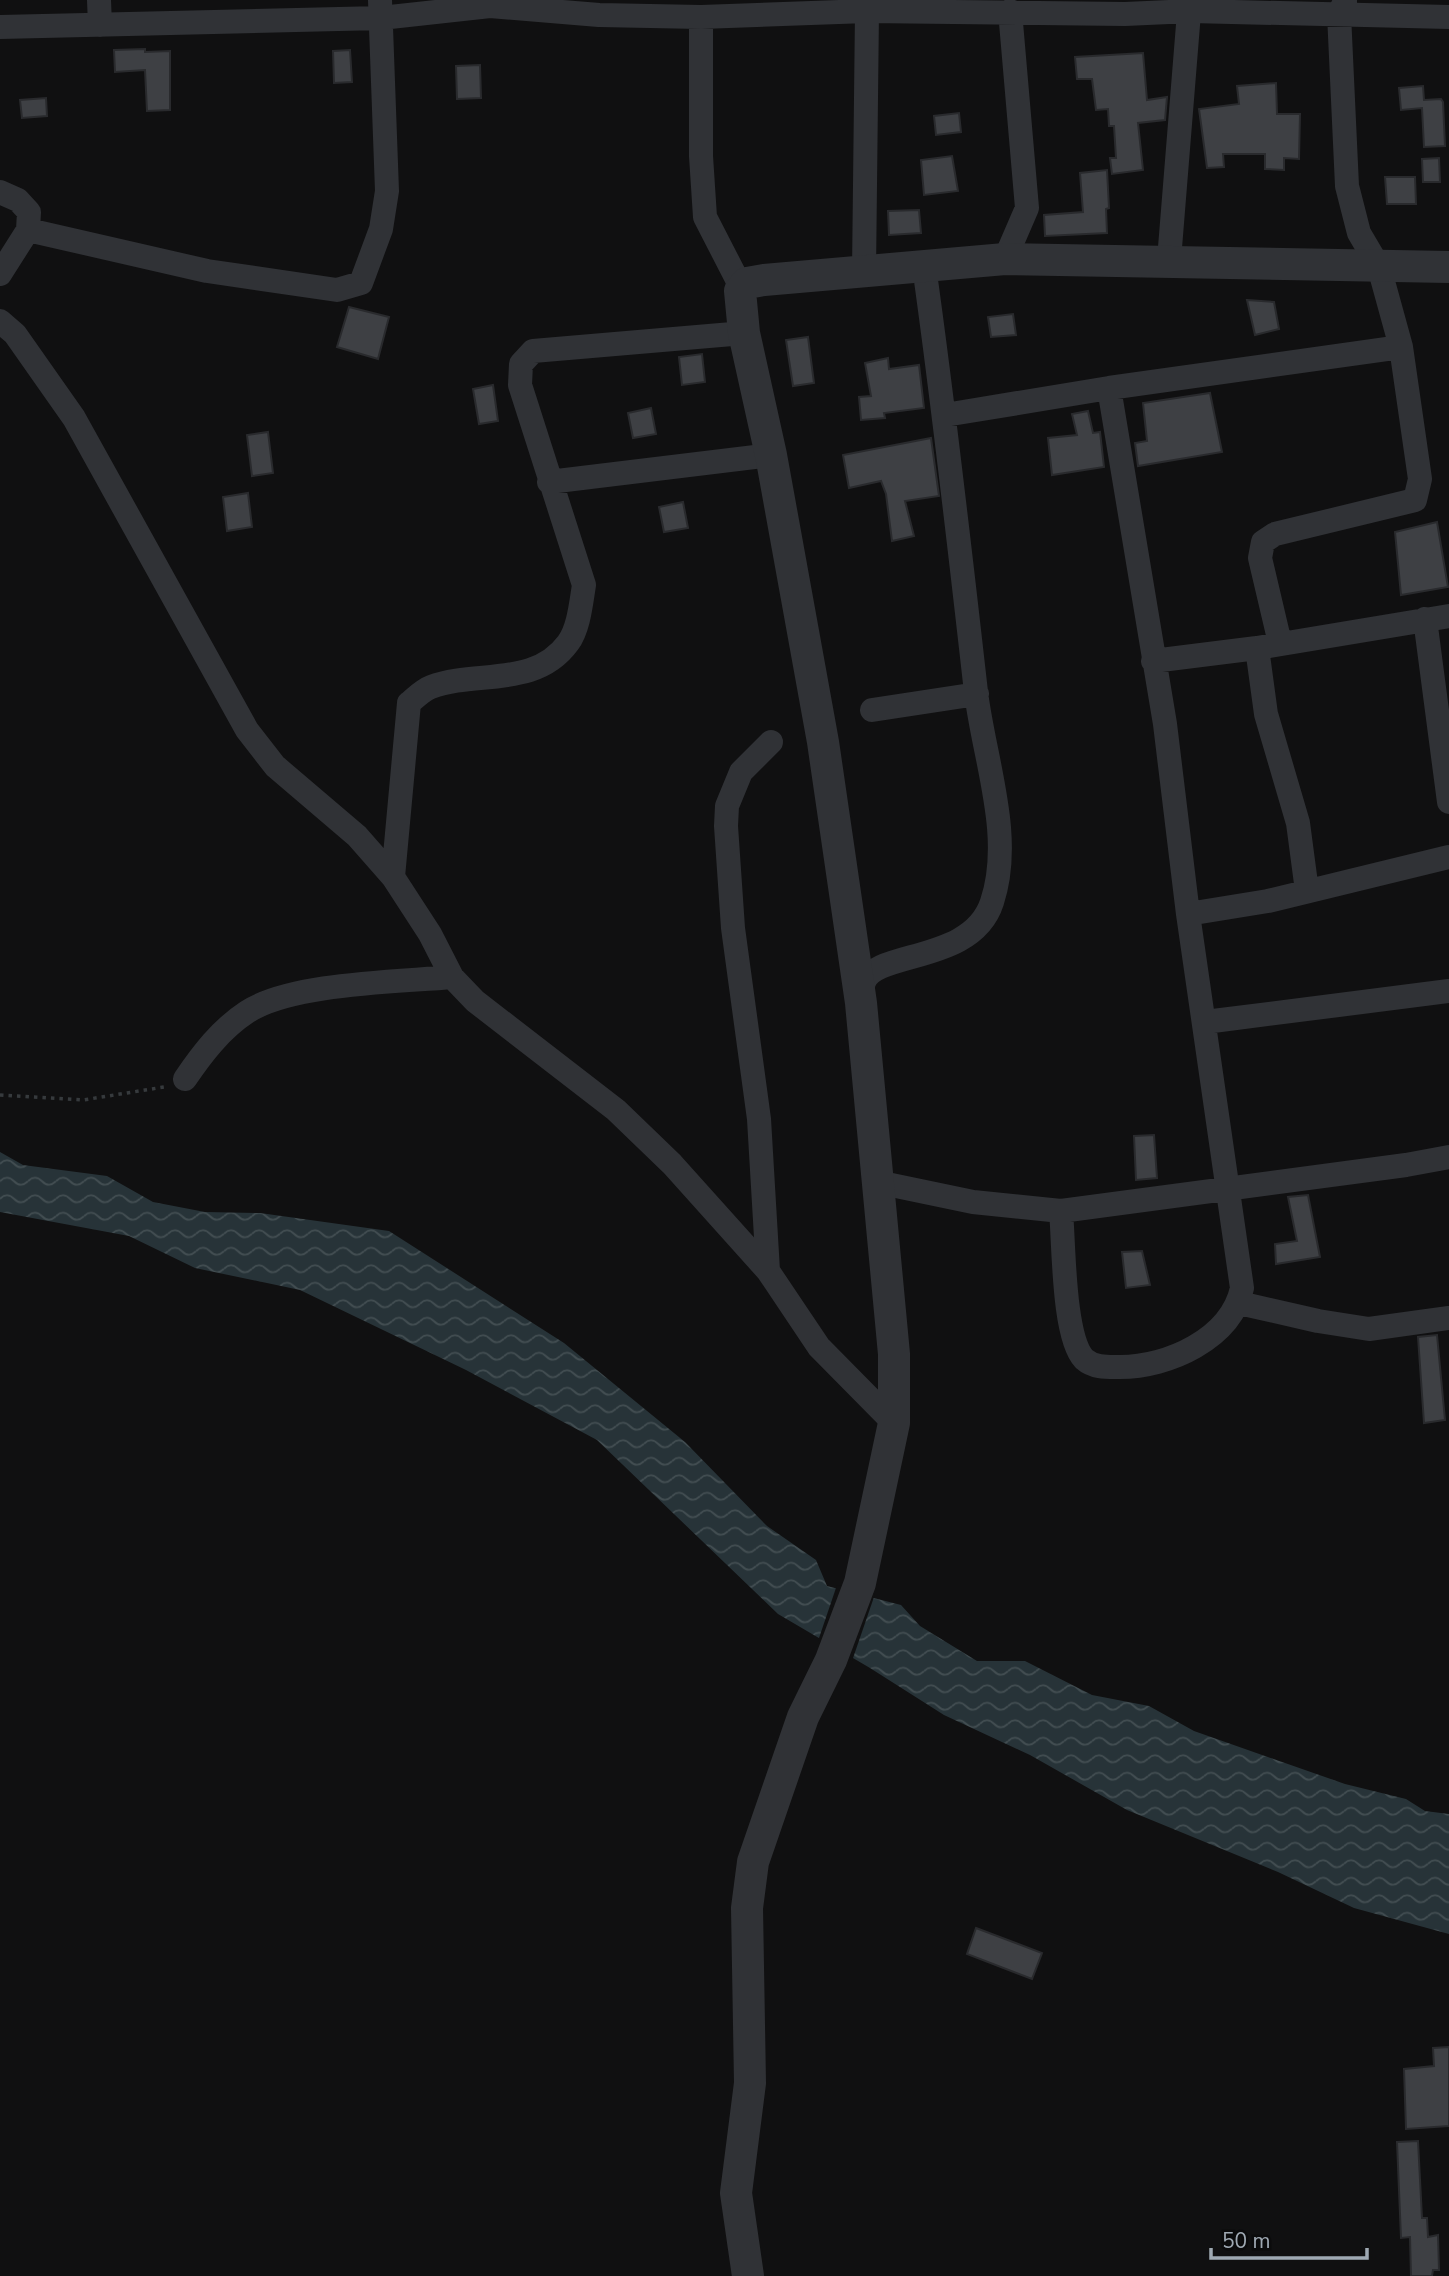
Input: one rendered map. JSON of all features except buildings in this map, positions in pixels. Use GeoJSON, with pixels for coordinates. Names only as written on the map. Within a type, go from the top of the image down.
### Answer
{"type":"FeatureCollection","features":[{"type":"Feature","properties":{"kind":"street"},"geometry":{"type":"LineString","coordinates":[[99,0],[100,25]]}},
{"type":"Feature","properties":{"kind":"street"},"geometry":{"type":"LineString","coordinates":[[1095,0],[1125,14]]}},
{"type":"Feature","properties":{"kind":"street"},"geometry":{"type":"LineString","coordinates":[[0,27],[100,25],[381,9],[490,6],[597,8],[701,17],[867,11],[1125,14],[1191,5],[1342,7],[1449,17]]}},
{"type":"Feature","properties":{"kind":"street"},"geometry":{"type":"LineString","coordinates":[[1169,260],[1191,5]]}},
{"type":"Feature","properties":{"kind":"street"},"geometry":{"type":"LineString","coordinates":[[1307,891],[1298,824],[1266,714],[1268,646],[1260,558],[1263,542],[1275,534],[1415,500],[1420,479],[1401,347],[1379,267],[1359,233],[1348,186],[1342,7]]}},
{"type":"Feature","properties":{"kind":"street"},"geometry":{"type":"LineString","coordinates":[[28,230],[207,271],[337,289],[350,288],[361,283],[381,229],[387,191],[381,9]]}},
{"type":"Feature","properties":{"kind":"street"},"geometry":{"type":"LineString","coordinates":[[864,272],[867,11]]}},
{"type":"Feature","properties":{"kind":"street"},"geometry":{"type":"LineString","coordinates":[[1005,259],[1027,208],[1010,11]]}},
{"type":"Feature","properties":{"kind":"street"},"geometry":{"type":"LineString","coordinates":[[701,17],[701,156],[705,217],[741,288],[739,299],[744,333],[771,455],[823,743],[861,1003],[877,1182],[890,1284],[894,1423],[860,1583],[831,1660],[803,1717],[751,1873],[747,1908],[750,2083],[736,2193],[748,2276]]}},
{"type":"Feature","properties":{"kind":"street"},"geometry":{"type":"LineString","coordinates":[[0,192],[24,205],[29,212],[28,230],[0,274]]}},
{"type":"Feature","properties":{"kind":"street"},"geometry":{"type":"LineString","coordinates":[[741,288],[764,280],[1005,259],[1449,267]]}},
{"type":"Feature","properties":{"kind":"street"},"geometry":{"type":"LineString","coordinates":[[861,1003],[864,980],[880,965],[924,956],[972,933],[992,904],[999,873],[1000,837],[976,694],[945,415],[924,266]]}},
{"type":"Feature","properties":{"kind":"street"},"geometry":{"type":"LineString","coordinates":[[0,321],[15,334],[74,418],[247,730],[275,766],[356,836],[393,877],[430,934],[452,977],[475,1001],[616,1110],[673,1164],[768,1271],[819,1347],[894,1423]]}},
{"type":"Feature","properties":{"kind":"street"},"geometry":{"type":"LineString","coordinates":[[393,877],[409,703],[431,688],[525,673],[548,661],[569,642],[578,617],[584,585],[575,549],[549,482],[520,385],[521,364],[533,352],[744,333]]}},
{"type":"Feature","properties":{"kind":"street"},"geometry":{"type":"LineString","coordinates":[[945,415],[1109,388],[1401,347]]}},
{"type":"Feature","properties":{"kind":"street"},"geometry":{"type":"LineString","coordinates":[[1061,1211],[1070,1331],[1085,1360],[1099,1367],[1145,1367],[1170,1360],[1187,1352],[1229,1319],[1239,1303],[1242,1288],[1188,914],[1165,724],[1109,388]]}},
{"type":"Feature","properties":{"kind":"street"},"geometry":{"type":"LineString","coordinates":[[549,482],[771,455]]}},
{"type":"Feature","properties":{"kind":"street"},"geometry":{"type":"LineString","coordinates":[[1153,661],[1268,646],[1437,617],[1449,802]]}},
{"type":"Feature","properties":{"kind":"street"},"geometry":{"type":"LineString","coordinates":[[872,710],[976,694]]}},
{"type":"Feature","properties":{"kind":"street"},"geometry":{"type":"LineString","coordinates":[[768,1271],[760,1119],[733,928],[726,826],[727,806],[741,772],[771,742]]}},
{"type":"Feature","properties":{"kind":"street"},"geometry":{"type":"LineString","coordinates":[[1188,914],[1307,891],[1449,857]]}},
{"type":"Feature","properties":{"kind":"street"},"geometry":{"type":"LineString","coordinates":[[185,1079],[227,1028],[248,1011],[271,1001],[334,987],[452,977]]}},
{"type":"Feature","properties":{"kind":"street"},"geometry":{"type":"LineString","coordinates":[[1205,1022],[1449,991]]}},
{"type":"Feature","properties":{"kind":"street"},"geometry":{"type":"LineString","coordinates":[[877,1182],[973,1202],[1061,1211],[1449,1157]]}},
{"type":"Feature","properties":{"kind":"street"},"geometry":{"type":"LineString","coordinates":[[1239,1303],[1318,1321],[1369,1329],[1449,1318]]}},
{"type":"Feature","properties":{"kind":"path"},"geometry":{"type":"LineString","coordinates":[[0,1095],[83,1100],[166,1087],[185,1079]]}},
{"type":"Feature","properties":{"kind":"water"},"geometry":{"type":"Polygon","coordinates":[[[0,1152],[23,1165],[107,1176],[153,1202],[205,1212],[260,1213],[389,1231],[564,1343],[685,1442],[767,1526],[816,1560],[827,1586],[901,1605],[920,1626],[977,1661],[1025,1661],[1092,1695],[1149,1706],[1194,1731],[1345,1784],[1406,1799],[1425,1811],[1449,1814],[1449,1934],[1354,1908],[1278,1872],[1127,1810],[1030,1755],[944,1715],[778,1614],[597,1440],[466,1370],[300,1290],[195,1268],[129,1236],[0,1212],[0,1152]]]}},
{"type":"Feature","properties":{"kind":"pier"},"geometry":{"type":"Polygon","coordinates":[[[837,1585],[875,1594],[852,1661],[818,1641],[837,1585]]]}}]}
